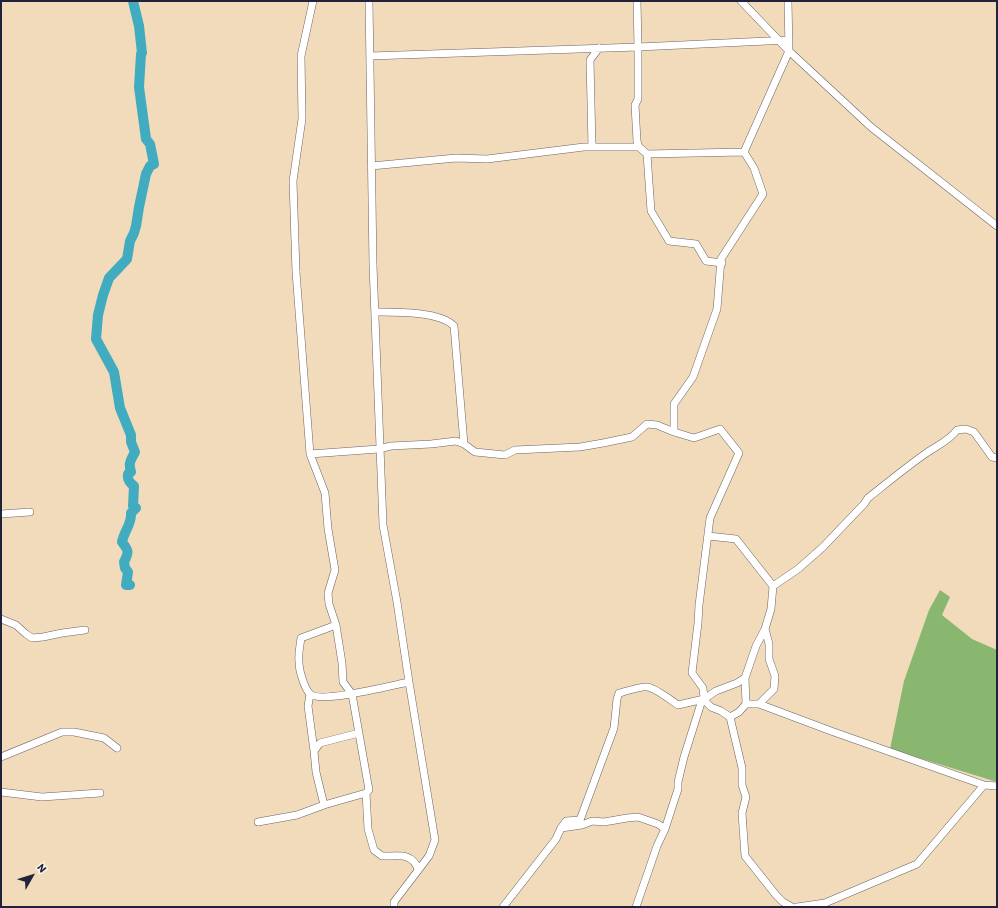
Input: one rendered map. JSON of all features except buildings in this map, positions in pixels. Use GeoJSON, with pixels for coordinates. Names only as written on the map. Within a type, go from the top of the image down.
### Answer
{"type":"FeatureCollection","features":[{"type":"Feature","properties":{"kind":"street"},"geometry":{"type":"LineString","coordinates":[[308,1],[311,9]]}},
{"type":"Feature","properties":{"kind":"street"},"geometry":{"type":"LineString","coordinates":[[313,1],[301,56],[302,120],[293,182],[296,272],[310,454],[325,493],[328,529],[335,570],[328,593],[329,604],[336,625],[342,663],[343,682],[352,694],[369,790],[366,793],[368,829],[374,850],[382,856],[400,855],[410,859],[417,865],[418,869]]}},
{"type":"Feature","properties":{"kind":"street"},"geometry":{"type":"LineString","coordinates":[[369,1],[371,166],[379,449],[383,525],[397,602],[435,840],[429,856],[394,902],[394,907]]}},
{"type":"Feature","properties":{"kind":"street"},"geometry":{"type":"LineString","coordinates":[[637,1],[638,98],[635,105],[637,141],[639,147],[647,154],[744,152]]}},
{"type":"Feature","properties":{"kind":"street"},"geometry":{"type":"LineString","coordinates":[[741,1],[789,51],[871,127],[997,226]]}},
{"type":"Feature","properties":{"kind":"street"},"geometry":{"type":"LineString","coordinates":[[744,152],[789,51],[788,1]]}},
{"type":"Feature","properties":{"kind":"street"},"geometry":{"type":"LineString","coordinates":[[370,56],[638,47],[789,40]]}},
{"type":"Feature","properties":{"kind":"street"},"geometry":{"type":"LineString","coordinates":[[592,147],[590,60],[599,48]]}},
{"type":"Feature","properties":{"kind":"street"},"geometry":{"type":"LineString","coordinates":[[371,166],[456,158],[487,159],[592,147],[639,147]]}},
{"type":"Feature","properties":{"kind":"street"},"geometry":{"type":"LineString","coordinates":[[674,432],[674,404],[693,377],[717,309],[722,263],[721,259],[763,194],[754,168],[744,152]]}},
{"type":"Feature","properties":{"kind":"street"},"geometry":{"type":"LineString","coordinates":[[647,154],[651,211],[669,241],[696,244],[706,261],[722,263]]}},
{"type":"Feature","properties":{"kind":"street"},"geometry":{"type":"LineString","coordinates":[[375,312],[407,312],[445,320],[454,326],[464,444]]}},
{"type":"Feature","properties":{"kind":"street"},"geometry":{"type":"LineString","coordinates":[[310,454],[456,441],[464,444],[475,452],[504,455],[515,450],[580,447],[603,443],[632,436],[647,424],[657,425],[694,438],[720,429],[739,453],[712,511],[708,536],[692,673],[703,688],[703,699],[684,757],[678,782],[678,789],[636,907]]}},
{"type":"Feature","properties":{"kind":"street"},"geometry":{"type":"LineString","coordinates":[[773,586],[798,569],[813,556],[864,504],[868,498],[906,467],[936,446],[952,437],[957,430],[966,429],[974,432],[992,456],[997,458]]}},
{"type":"Feature","properties":{"kind":"street"},"geometry":{"type":"LineString","coordinates":[[1,514],[30,512]]}},
{"type":"Feature","properties":{"kind":"street"},"geometry":{"type":"LineString","coordinates":[[708,536],[736,539],[773,586],[771,609],[765,630],[756,646],[745,678],[746,704],[739,712],[730,717]]}},
{"type":"Feature","properties":{"kind":"street"},"geometry":{"type":"LineString","coordinates":[[1,619],[16,625],[32,638],[85,630]]}},
{"type":"Feature","properties":{"kind":"street"},"geometry":{"type":"LineString","coordinates":[[336,625],[301,638],[298,663],[304,685],[310,694],[316,697],[352,694],[409,682]]}},
{"type":"Feature","properties":{"kind":"street"},"geometry":{"type":"LineString","coordinates":[[759,704],[774,689],[775,676],[769,659],[769,644],[765,630]]}},
{"type":"Feature","properties":{"kind":"street"},"geometry":{"type":"LineString","coordinates":[[503,907],[556,839],[566,821],[580,820],[614,728],[617,698],[619,693],[626,690],[647,686],[678,705],[703,699],[716,690],[737,683],[745,678]]}},
{"type":"Feature","properties":{"kind":"street"},"geometry":{"type":"LineString","coordinates":[[310,694],[308,706],[316,772],[324,805]]}},
{"type":"Feature","properties":{"kind":"street"},"geometry":{"type":"LineString","coordinates":[[703,699],[711,707],[730,717],[742,768],[742,785],[746,797],[742,812],[745,856],[776,896],[792,907]]}},
{"type":"Feature","properties":{"kind":"street"},"geometry":{"type":"LineString","coordinates":[[746,704],[759,704],[831,732],[984,785],[997,786]]}},
{"type":"Feature","properties":{"kind":"street"},"geometry":{"type":"LineString","coordinates":[[1,757],[62,732],[74,732],[104,738],[117,748]]}},
{"type":"Feature","properties":{"kind":"street"},"geometry":{"type":"LineString","coordinates":[[314,752],[320,743],[359,733]]}},
{"type":"Feature","properties":{"kind":"street"},"geometry":{"type":"LineString","coordinates":[[797,907],[825,903],[917,864],[984,785]]}},
{"type":"Feature","properties":{"kind":"street"},"geometry":{"type":"LineString","coordinates":[[1,792],[42,797],[100,793]]}},
{"type":"Feature","properties":{"kind":"street"},"geometry":{"type":"LineString","coordinates":[[258,822],[297,815],[324,805],[366,793]]}},
{"type":"Feature","properties":{"kind":"street"},"geometry":{"type":"LineString","coordinates":[[561,828],[582,825],[592,821],[604,822],[638,817],[658,824],[665,829]]}},
{"type":"Feature","properties":{"kind":"green space"},"geometry":{"type":"Polygon","coordinates":[[[940,590],[950,597],[942,615],[972,639],[997,650],[997,782],[890,749],[904,681],[929,610],[940,590]]]}},
{"type":"Feature","properties":{"kind":"waterway"},"geometry":{"type":"LineString","coordinates":[[130,585],[126,585],[128,572],[125,568],[124,562],[128,552],[122,542],[130,521],[131,513],[136,508],[133,506],[134,486],[128,478],[128,474],[131,472],[131,459],[135,452],[131,442],[131,435],[120,408],[114,372],[96,339],[98,315],[103,295],[109,278],[127,259],[130,241],[136,226],[146,174],[150,166],[154,164],[150,144],[146,139],[139,87],[142,53],[139,26],[133,1]]}}]}
